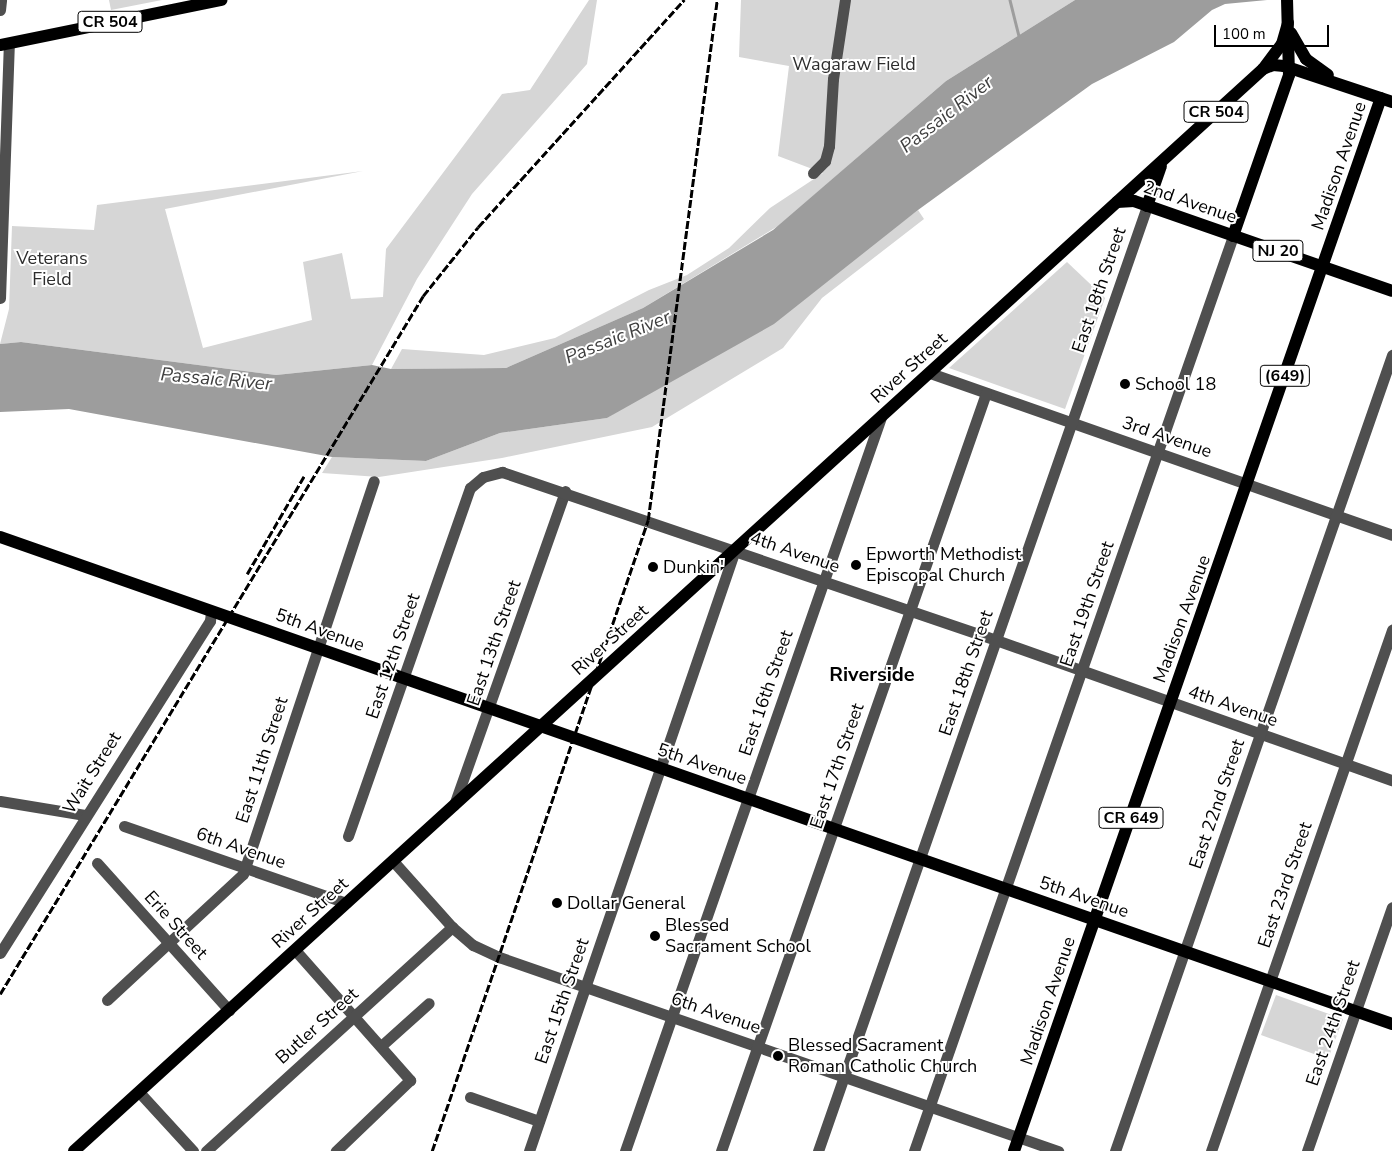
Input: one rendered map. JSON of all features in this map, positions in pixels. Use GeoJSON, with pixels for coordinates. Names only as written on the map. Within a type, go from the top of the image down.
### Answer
{"type":"FeatureCollection","features":[{"type":"Feature","properties":{"kind":"main road","name":"CR 504"},"geometry":{"type":"LineString","coordinates":[[4,44],[221,0]]}},
{"type":"Feature","properties":{"kind":"main road","name":"CR 504"},"geometry":{"type":"LineString","coordinates":[[1287,0],[1288,23],[1295,44],[1306,59],[1352,88]]}},
{"type":"Feature","properties":{"kind":"main road"},"geometry":{"type":"LineString","coordinates":[[1288,23],[1290,67]]}},
{"type":"Feature","properties":{"kind":"main road","name":"River Street"},"geometry":{"type":"LineString","coordinates":[[74,1151],[1263,69],[1282,44],[1288,23]]}},
{"type":"Feature","properties":{"kind":"main road"},"geometry":{"type":"LineString","coordinates":[[1263,69],[1273,65],[1290,67],[1386,100]]}},
{"type":"Feature","properties":{"kind":"main road","name":"East 19th Street"},"geometry":{"type":"LineString","coordinates":[[1233,236],[1290,67]]}},
{"type":"Feature","properties":{"kind":"main road","name":"Madison Avenue"},"geometry":{"type":"LineString","coordinates":[[1014,1151],[1323,267],[1386,100]]}},
{"type":"Feature","properties":{"kind":"main road","name":"River Street"},"geometry":{"type":"LineString","coordinates":[[1147,206],[1158,171],[1168,155]]}},
{"type":"Feature","properties":{"kind":"main road","name":"2nd Avenue"},"geometry":{"type":"LineString","coordinates":[[1117,202],[1128,200],[1147,206],[1392,291]]}},
{"type":"Feature","properties":{"kind":"main road","name":"5th Avenue"},"geometry":{"type":"LineString","coordinates":[[0,537],[1392,1024]]}},
{"type":"Feature","properties":{"kind":"street"},"geometry":{"type":"LineString","coordinates":[[0,10],[1,0]]}},
{"type":"Feature","properties":{"kind":"street"},"geometry":{"type":"LineString","coordinates":[[813,173],[825,161],[829,146],[833,79],[845,0]]}},
{"type":"Feature","properties":{"kind":"street"},"geometry":{"type":"LineString","coordinates":[[0,298],[4,44]]}},
{"type":"Feature","properties":{"kind":"street","name":"East 18th Street"},"geometry":{"type":"LineString","coordinates":[[818,1151],[1147,206]]}},
{"type":"Feature","properties":{"kind":"street","name":"East 19th Street"},"geometry":{"type":"LineString","coordinates":[[914,1151],[1233,236]]}},
{"type":"Feature","properties":{"kind":"street","name":"East 22nd Street"},"geometry":{"type":"LineString","coordinates":[[1115,1151],[1392,355]]}},
{"type":"Feature","properties":{"kind":"street","name":"3rd Avenue"},"geometry":{"type":"LineString","coordinates":[[930,372],[1392,535]]}},
{"type":"Feature","properties":{"kind":"street","name":"East 17th Street"},"geometry":{"type":"LineString","coordinates":[[721,1151],[986,393]]}},
{"type":"Feature","properties":{"kind":"street","name":"East 16th Street"},"geometry":{"type":"LineString","coordinates":[[625,1151],[881,417]]}},
{"type":"Feature","properties":{"kind":"street","name":"4th Avenue"},"geometry":{"type":"LineString","coordinates":[[470,488],[483,477],[502,472],[565,491],[1082,670],[1392,780]]}},
{"type":"Feature","properties":{"kind":"street","name":"East 11th Street"},"geometry":{"type":"LineString","coordinates":[[107,1000],[238,881],[245,868],[374,481]]}},
{"type":"Feature","properties":{"kind":"street","name":"East 12th Street"},"geometry":{"type":"LineString","coordinates":[[348,836],[470,488]]}},
{"type":"Feature","properties":{"kind":"street","name":"East 13th Street"},"geometry":{"type":"LineString","coordinates":[[454,805],[490,709],[565,491]]}},
{"type":"Feature","properties":{"kind":"street","name":"East 15th Street"},"geometry":{"type":"LineString","coordinates":[[529,1151],[662,768],[735,550]]}},
{"type":"Feature","properties":{"kind":"street","name":"Wait Street"},"geometry":{"type":"LineString","coordinates":[[0,953],[74,838],[85,815],[210,621],[211,611]]}},
{"type":"Feature","properties":{"kind":"street","name":"East 23rd Street"},"geometry":{"type":"LineString","coordinates":[[1211,1151],[1392,630]]}},
{"type":"Feature","properties":{"kind":"street"},"geometry":{"type":"LineString","coordinates":[[0,801],[85,815]]}},
{"type":"Feature","properties":{"kind":"street","name":"6th Avenue"},"geometry":{"type":"LineString","coordinates":[[124,826],[346,903]]}},
{"type":"Feature","properties":{"kind":"street","name":"6th Avenue"},"geometry":{"type":"LineString","coordinates":[[393,861],[452,927],[473,945],[499,957],[1058,1151]]}},
{"type":"Feature","properties":{"kind":"street","name":"Erie Street"},"geometry":{"type":"LineString","coordinates":[[97,863],[230,1010]]}},
{"type":"Feature","properties":{"kind":"street","name":"East 24th Street"},"geometry":{"type":"LineString","coordinates":[[1307,1151],[1392,907]]}},
{"type":"Feature","properties":{"kind":"street","name":"Butler Street"},"geometry":{"type":"LineString","coordinates":[[206,1151],[452,927]]}},
{"type":"Feature","properties":{"kind":"street"},"geometry":{"type":"LineString","coordinates":[[295,950],[410,1080],[336,1151]]}},
{"type":"Feature","properties":{"kind":"street"},"geometry":{"type":"LineString","coordinates":[[381,1046],[429,1003]]}},
{"type":"Feature","properties":{"kind":"street"},"geometry":{"type":"LineString","coordinates":[[139,1092],[193,1151]]}},
{"type":"Feature","properties":{"kind":"street"},"geometry":{"type":"LineString","coordinates":[[470,1097],[539,1121]]}},
{"type":"Feature","properties":{"kind":"green space"},"geometry":{"type":"Polygon","coordinates":[[[109,0],[162,0],[111,10],[109,0]]]}},
{"type":"Feature","properties":{"kind":"green space","name":"Veterans Field"},"geometry":{"type":"Polygon","coordinates":[[[589,0],[597,0],[587,64],[472,194],[417,279],[372,365],[276,375],[21,342],[0,344],[9,309],[12,226],[94,230],[97,205],[363,171],[165,209],[203,348],[312,320],[303,262],[342,253],[351,299],[383,297],[386,249],[502,94],[530,90],[589,0]]]}},
{"type":"Feature","properties":{"kind":"green space","name":"Wagaraw Field"},"geometry":{"type":"Polygon","coordinates":[[[741,0],[1075,0],[946,81],[778,226],[643,308],[506,368],[391,369],[402,349],[484,355],[555,338],[649,290],[687,275],[729,248],[770,208],[823,173],[778,156],[789,66],[739,57],[741,0]]]}},
{"type":"Feature","properties":{"kind":"green space"},"geometry":{"type":"Polygon","coordinates":[[[918,210],[924,219],[822,298],[783,348],[652,427],[502,458],[379,477],[322,473],[332,457],[426,461],[500,433],[607,418],[845,265],[918,210]]]}},
{"type":"Feature","properties":{"kind":"green space"},"geometry":{"type":"Polygon","coordinates":[[[1067,262],[1105,298],[1065,409],[949,368],[1067,262]]]}},
{"type":"Feature","properties":{"kind":"green space"},"geometry":{"type":"Polygon","coordinates":[[[1276,995],[1343,1019],[1328,1059],[1261,1035],[1276,995]]]}},
{"type":"Feature","properties":{"kind":"water","name":"Passaic River"},"geometry":{"type":"Polygon","coordinates":[[[1075,0],[1267,0],[1225,4],[1212,10],[1174,42],[1092,84],[918,210],[774,324],[607,418],[500,433],[426,461],[332,457],[69,409],[0,412],[0,344],[21,342],[276,375],[372,365],[391,369],[506,368],[643,308],[773,230],[946,81],[1075,0]]]}},
{"type":"Feature","properties":{"kind":"waterway"},"geometry":{"type":"LineString","coordinates":[[1010,0],[1019,35]]}},
{"type":"Feature","properties":{"kind":"railway"},"geometry":{"type":"LineString","coordinates":[[0,994],[423,296],[478,227],[684,0]]}},
{"type":"Feature","properties":{"kind":"railway"},"geometry":{"type":"LineString","coordinates":[[432,1151],[648,520],[717,0]]}},
{"type":"Feature","properties":{"kind":"railway"},"geometry":{"type":"LineString","coordinates":[[247,574],[304,476]]}},
{"type":"Feature","properties":{"kind":"place","name":"School 18"},"geometry":{"type":"Point","coordinates":[1125,384]}},
{"type":"Feature","properties":{"kind":"place","name":"Epworth Methodist Episcopal Church"},"geometry":{"type":"Point","coordinates":[856,565]}},
{"type":"Feature","properties":{"kind":"place","name":"Dunkin'"},"geometry":{"type":"Point","coordinates":[653,567]}},
{"type":"Feature","properties":{"kind":"place","name":"Dollar General"},"geometry":{"type":"Point","coordinates":[557,903]}},
{"type":"Feature","properties":{"kind":"place","name":"Blessed Sacrament School"},"geometry":{"type":"Point","coordinates":[655,936]}},
{"type":"Feature","properties":{"kind":"place","name":"Blessed Sacrament Roman Catholic Church"},"geometry":{"type":"Point","coordinates":[778,1056]}},
{"type":"Feature","properties":{"kind":"district","name":"Riverside"},"geometry":{"type":"Point","coordinates":[872,674]}}]}
